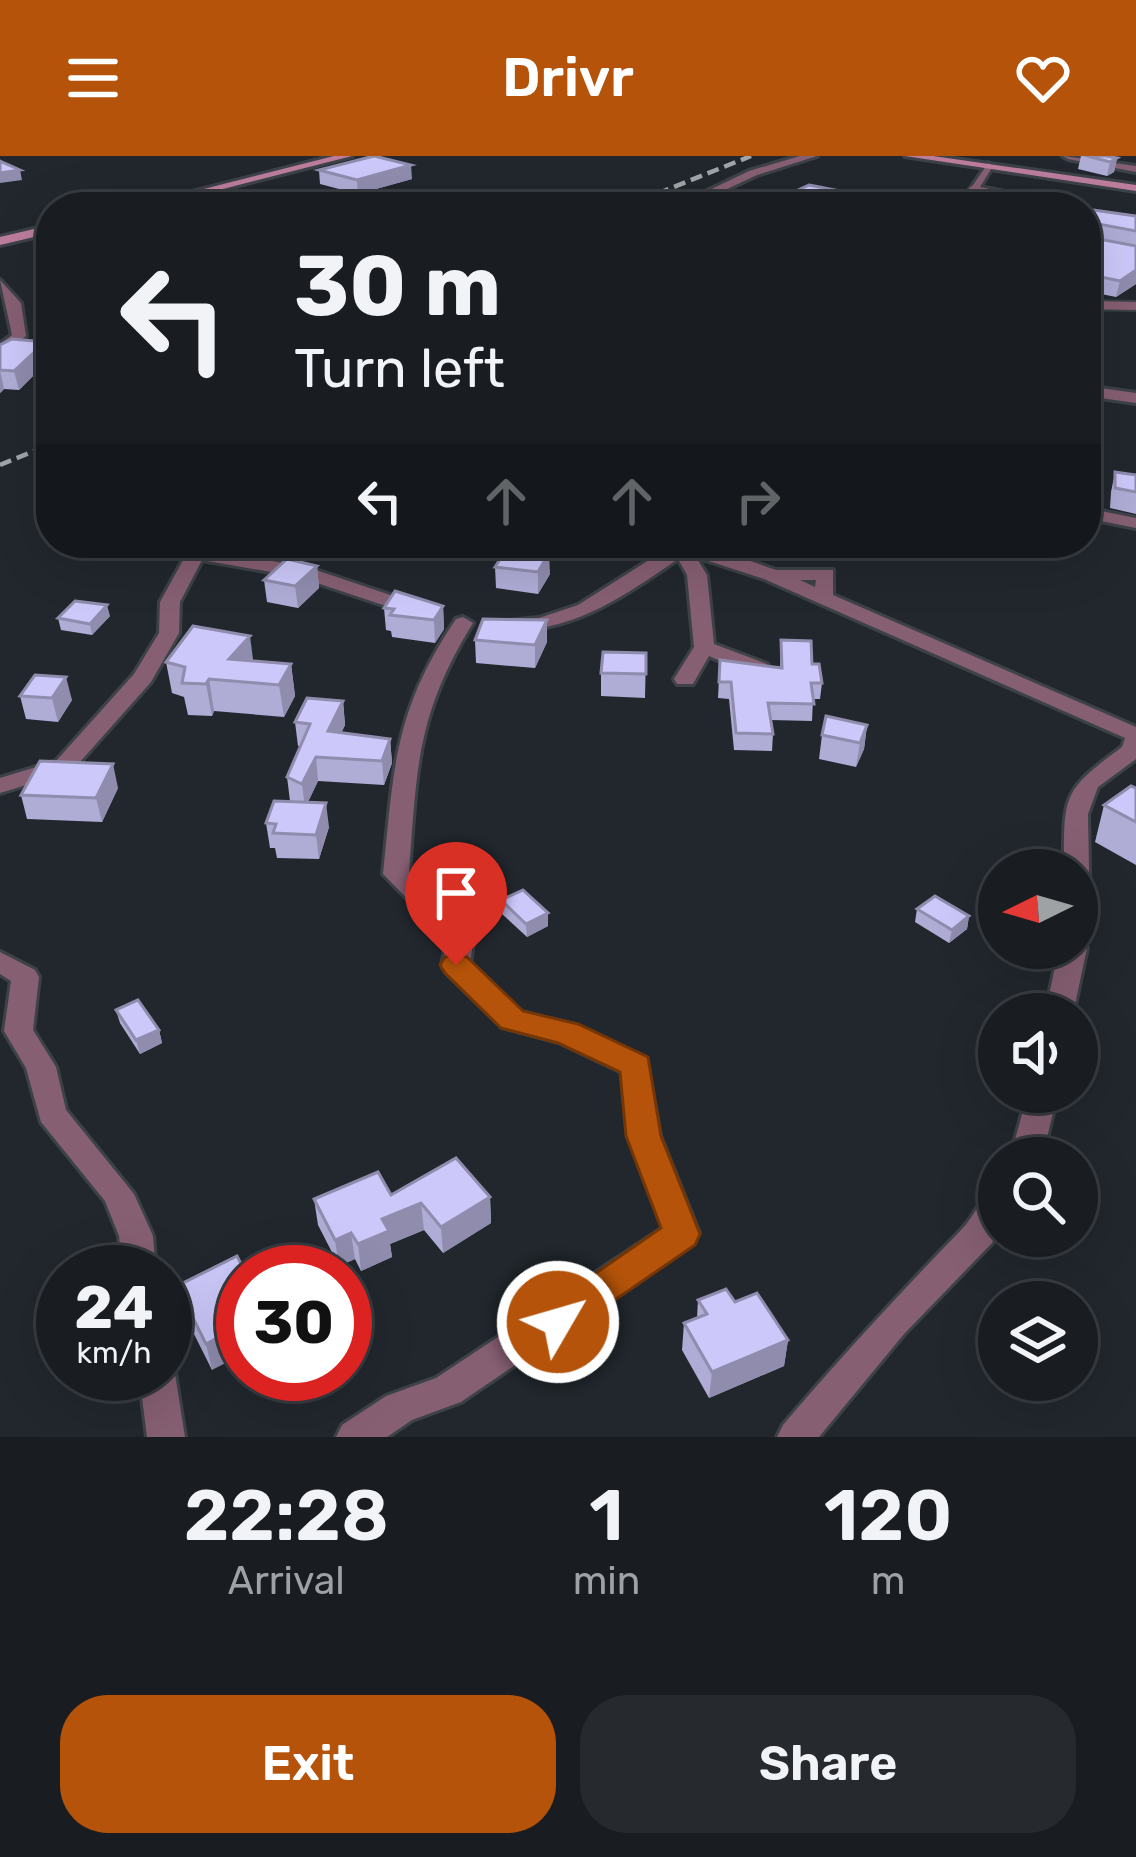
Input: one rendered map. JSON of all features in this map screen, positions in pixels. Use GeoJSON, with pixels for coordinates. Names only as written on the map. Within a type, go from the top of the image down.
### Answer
{"type":"FeatureCollection","features":[{"type":"Feature","properties":{"kind":"main road"},"geometry":{"type":"LineString","coordinates":[[200,192],[347,156]]}},
{"type":"Feature","properties":{"kind":"main road"},"geometry":{"type":"LineString","coordinates":[[910,156],[1136,188]]}},
{"type":"Feature","properties":{"kind":"main road"},"geometry":{"type":"LineString","coordinates":[[0,241],[36,233]]}},
{"type":"Feature","properties":{"kind":"street"},"geometry":{"type":"LineString","coordinates":[[712,192],[753,173],[812,156]]}},
{"type":"Feature","properties":{"kind":"street"},"geometry":{"type":"LineString","coordinates":[[1068,156],[1136,169]]}},
{"type":"Feature","properties":{"kind":"street"},"geometry":{"type":"LineString","coordinates":[[988,166],[973,189],[990,192]]}},
{"type":"Feature","properties":{"kind":"street"},"geometry":{"type":"LineString","coordinates":[[0,284],[14,303],[19,336],[0,351]]}},
{"type":"Feature","properties":{"kind":"street"},"geometry":{"type":"LineString","coordinates":[[1101,394],[1136,398]]}},
{"type":"Feature","properties":{"kind":"street"},"geometry":{"type":"LineString","coordinates":[[1101,516],[1136,523]]}},
{"type":"Feature","properties":{"kind":"street"},"geometry":{"type":"LineString","coordinates":[[0,786],[64,766],[143,677],[169,633],[170,602],[191,558]]}},
{"type":"Feature","properties":{"kind":"street"},"geometry":{"type":"LineString","coordinates":[[241,558],[303,572],[464,623],[531,626],[587,607],[636,582],[665,558]]}},
{"type":"Feature","properties":{"kind":"street"},"geometry":{"type":"LineString","coordinates":[[686,679],[704,647],[697,575],[687,558]]}},
{"type":"Feature","properties":{"kind":"street"},"geometry":{"type":"LineString","coordinates":[[719,558],[771,575],[1136,736],[1133,751],[1088,784],[1076,814],[1076,849]]}},
{"type":"Feature","properties":{"kind":"street"},"geometry":{"type":"LineString","coordinates":[[355,1437],[399,1408],[448,1390],[682,1234],[644,1136],[636,1066],[567,1033],[512,1020],[456,965],[461,938],[396,874],[406,733],[429,672],[464,623]]}},
{"type":"Feature","properties":{"kind":"street"},"geometry":{"type":"LineString","coordinates":[[704,647],[759,669]]}},
{"type":"Feature","properties":{"kind":"street"},"geometry":{"type":"LineString","coordinates":[[0,962],[25,977],[18,1031],[41,1067],[52,1114],[118,1194],[137,1245]]}},
{"type":"Feature","properties":{"kind":"street"},"geometry":{"type":"LineString","coordinates":[[796,1437],[892,1323],[978,1235]]}},
{"type":"Feature","properties":{"kind":"street"},"geometry":{"type":"LineString","coordinates":[[161,1401],[166,1437]]}},
{"type":"Feature","properties":{"kind":"lane"},"geometry":{"type":"LineString","coordinates":[[970,192],[973,189]]}},
{"type":"Feature","properties":{"kind":"lane"},"geometry":{"type":"LineString","coordinates":[[1101,305],[1136,306]]}},
{"type":"Feature","properties":{"kind":"building"},"geometry":{"type":"Polygon","coordinates":[[[374,156],[411,165],[357,180],[319,170],[374,156]]]}},
{"type":"Feature","properties":{"kind":"building"},"geometry":{"type":"Polygon","coordinates":[[[0,161],[20,170],[0,173],[0,161]]]}},
{"type":"Feature","properties":{"kind":"building"},"geometry":{"type":"Polygon","coordinates":[[[809,185],[845,192],[794,192],[809,185]]]}},
{"type":"Feature","properties":{"kind":"building"},"geometry":{"type":"Polygon","coordinates":[[[1101,211],[1136,216],[1136,231],[1101,224],[1101,211]]]}},
{"type":"Feature","properties":{"kind":"building"},"geometry":{"type":"Polygon","coordinates":[[[1101,239],[1136,246],[1136,270],[1120,281],[1101,277],[1101,239]]]}},
{"type":"Feature","properties":{"kind":"building"},"geometry":{"type":"Polygon","coordinates":[[[12,339],[36,341],[36,350],[14,371],[0,370],[0,345],[12,339]]]}},
{"type":"Feature","properties":{"kind":"building"},"geometry":{"type":"Polygon","coordinates":[[[1115,472],[1136,475],[1136,492],[1115,488],[1115,472]]]}},
{"type":"Feature","properties":{"kind":"building"},"geometry":{"type":"Polygon","coordinates":[[[501,558],[546,558],[538,572],[495,567],[501,558]]]}},
{"type":"Feature","properties":{"kind":"building"},"geometry":{"type":"Polygon","coordinates":[[[287,559],[317,566],[295,586],[264,580],[287,559]]]}},
{"type":"Feature","properties":{"kind":"building"},"geometry":{"type":"Polygon","coordinates":[[[395,591],[443,606],[434,620],[390,615],[394,609],[384,608],[395,591]]]}},
{"type":"Feature","properties":{"kind":"building"},"geometry":{"type":"Polygon","coordinates":[[[75,601],[107,605],[90,624],[58,618],[75,601]]]}},
{"type":"Feature","properties":{"kind":"building"},"geometry":{"type":"Polygon","coordinates":[[[483,619],[547,620],[535,645],[475,640],[483,619]]]}},
{"type":"Feature","properties":{"kind":"building"},"geometry":{"type":"Polygon","coordinates":[[[193,626],[250,636],[229,659],[291,664],[279,685],[209,679],[206,684],[182,683],[185,667],[166,662],[193,626]]]}},
{"type":"Feature","properties":{"kind":"building"},"geometry":{"type":"Polygon","coordinates":[[[781,640],[811,641],[812,664],[819,664],[822,683],[811,683],[814,704],[768,703],[773,734],[736,733],[731,682],[719,682],[720,660],[782,668],[781,640]]]}},
{"type":"Feature","properties":{"kind":"building"},"geometry":{"type":"Polygon","coordinates":[[[603,652],[646,653],[646,674],[601,673],[603,652]]]}},
{"type":"Feature","properties":{"kind":"building"},"geometry":{"type":"Polygon","coordinates":[[[35,675],[66,677],[52,698],[20,696],[35,675]]]}},
{"type":"Feature","properties":{"kind":"building"},"geometry":{"type":"Polygon","coordinates":[[[307,698],[343,701],[328,731],[390,739],[382,761],[316,757],[302,784],[287,777],[310,724],[295,722],[307,698]]]}},
{"type":"Feature","properties":{"kind":"building"},"geometry":{"type":"Polygon","coordinates":[[[826,716],[867,725],[860,743],[822,735],[826,716]]]}},
{"type":"Feature","properties":{"kind":"building"},"geometry":{"type":"Polygon","coordinates":[[[40,761],[113,764],[96,798],[21,795],[40,761]]]}},
{"type":"Feature","properties":{"kind":"building"},"geometry":{"type":"Polygon","coordinates":[[[1131,786],[1136,788],[1136,822],[1104,805],[1131,786]]]}},
{"type":"Feature","properties":{"kind":"building"},"geometry":{"type":"Polygon","coordinates":[[[274,801],[326,803],[316,835],[273,833],[276,824],[266,823],[274,801]]]}},
{"type":"Feature","properties":{"kind":"building"},"geometry":{"type":"Polygon","coordinates":[[[523,890],[548,913],[526,924],[501,900],[523,890]]]}},
{"type":"Feature","properties":{"kind":"building"},"geometry":{"type":"Polygon","coordinates":[[[935,896],[969,916],[952,930],[917,909],[935,896]]]}},
{"type":"Feature","properties":{"kind":"building"},"geometry":{"type":"Polygon","coordinates":[[[138,1000],[159,1030],[136,1040],[116,1010],[138,1000]]]}},
{"type":"Feature","properties":{"kind":"building"},"geometry":{"type":"Polygon","coordinates":[[[456,1158],[490,1197],[441,1227],[421,1203],[382,1219],[389,1231],[358,1244],[351,1233],[335,1240],[314,1199],[378,1172],[391,1195],[456,1158]]]}},
{"type":"Feature","properties":{"kind":"building"},"geometry":{"type":"Polygon","coordinates":[[[216,1266],[216,1339],[206,1344],[192,1316],[192,1278],[216,1266]]]}},
{"type":"Feature","properties":{"kind":"building"},"geometry":{"type":"Polygon","coordinates":[[[726,1289],[735,1302],[757,1293],[788,1340],[712,1372],[684,1323],[707,1314],[698,1300],[726,1289]]]}},
{"type":"Feature","properties":{"kind":"railway"},"geometry":{"type":"LineString","coordinates":[[661,192],[751,156]]}},
{"type":"Feature","properties":{"kind":"railway"},"geometry":{"type":"LineString","coordinates":[[0,465],[36,450]]}},
{"type":"Feature","properties":{"kind":"route"},"geometry":{"type":"LineString","coordinates":[[456,965],[512,1020],[567,1033],[636,1066],[644,1136],[682,1234],[647,1253],[558,1322]]}}]}
